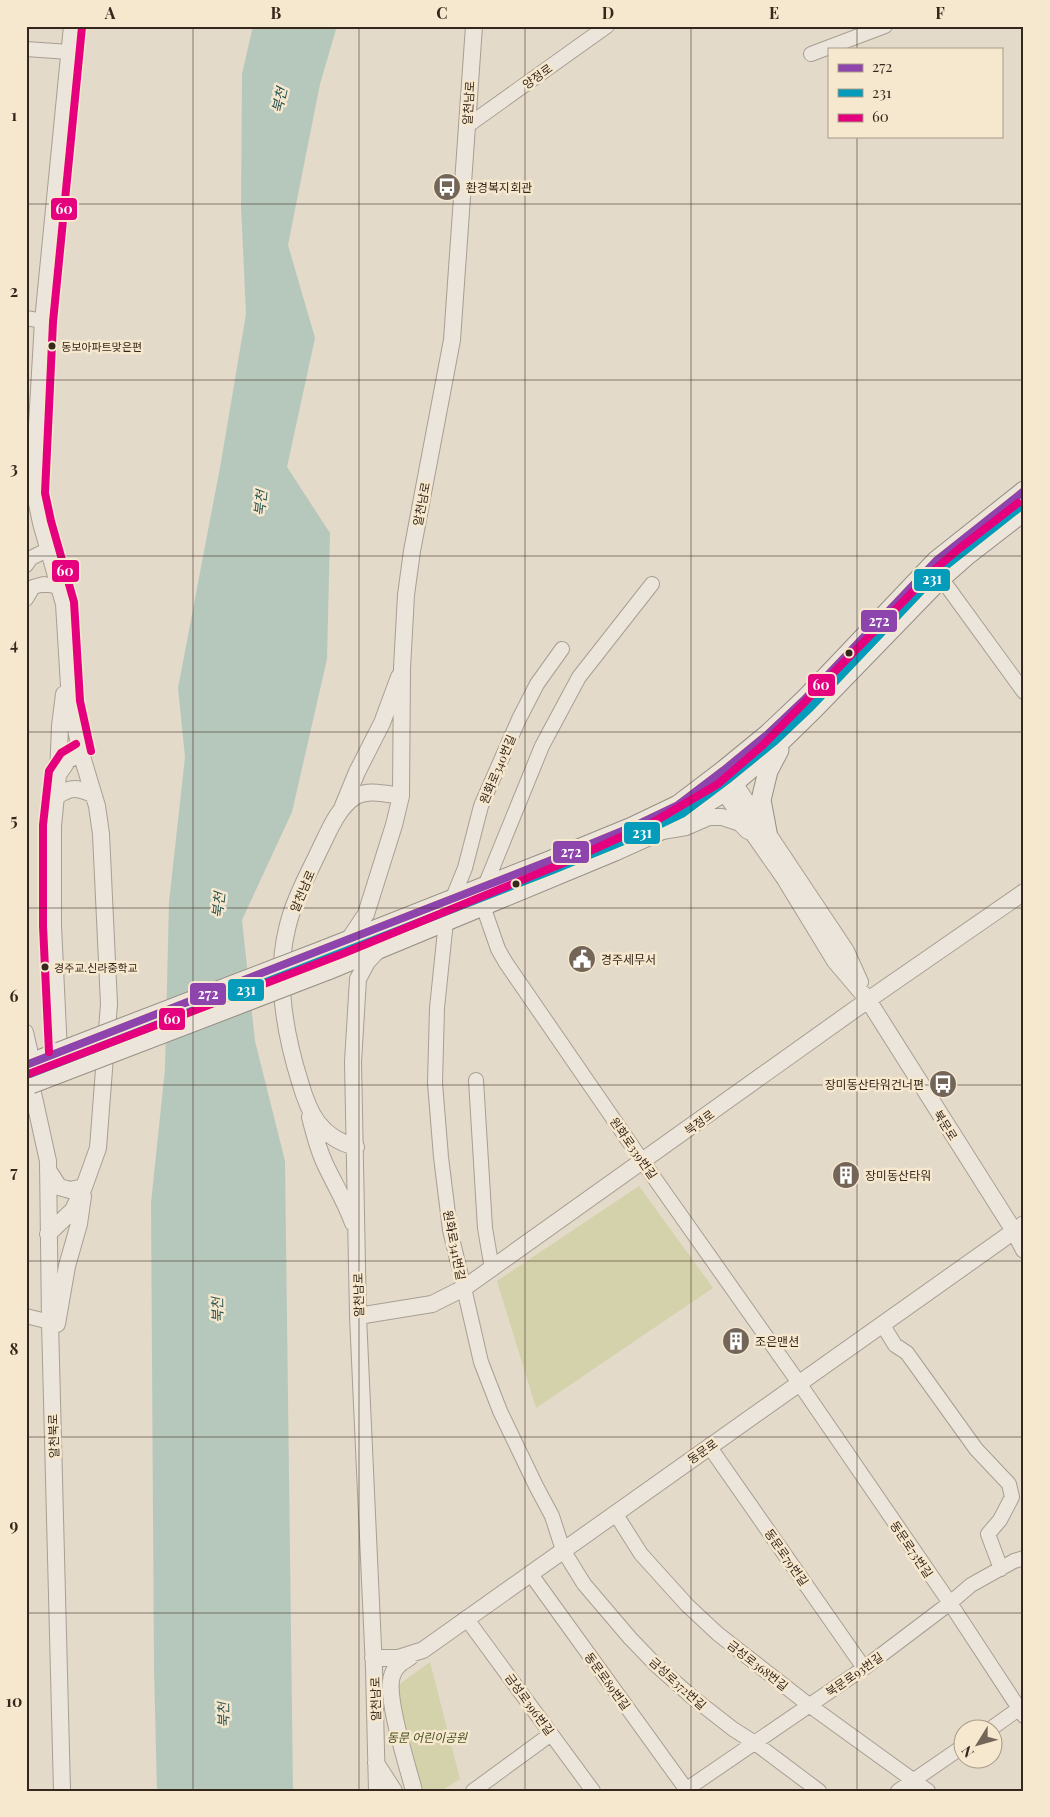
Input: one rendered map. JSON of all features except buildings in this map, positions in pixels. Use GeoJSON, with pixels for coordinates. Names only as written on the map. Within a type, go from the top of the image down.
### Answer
{"type":"FeatureCollection","features":[{"type":"Feature","properties":{"kind":"main road"},"geometry":{"type":"LineString","coordinates":[[29,1064],[348,941],[632,827],[724,781],[936,561],[1024,491]]}},
{"type":"Feature","properties":{"kind":"main road"},"geometry":{"type":"LineString","coordinates":[[29,1085],[346,963],[565,873],[655,832],[781,741],[941,578],[966,556],[1024,512]]}},
{"type":"Feature","properties":{"kind":"main road"},"geometry":{"type":"LineString","coordinates":[[761,834],[762,800],[768,771],[778,754],[781,741]]}},
{"type":"Feature","properties":{"kind":"street"},"geometry":{"type":"LineString","coordinates":[[48,1234],[73,1210],[84,1187],[98,1148],[109,1004],[101,834],[97,806],[81,753],[70,702],[64,604],[41,523],[35,494],[43,321],[72,26]]}},
{"type":"Feature","properties":{"kind":"street","name":"알천남로"},"geometry":{"type":"LineString","coordinates":[[377,1791],[358,1316],[356,1147],[336,1140],[326,1132],[318,1123],[306,1102],[295,1067],[287,1031],[282,995],[282,959],[287,928],[298,894],[342,809],[356,796],[367,792],[401,796],[402,668],[406,595],[412,551],[452,340],[474,26]]}},
{"type":"Feature","properties":{"kind":"street","name":"양정로"},"geometry":{"type":"LineString","coordinates":[[467,126],[607,26]]}},
{"type":"Feature","properties":{"kind":"street"},"geometry":{"type":"LineString","coordinates":[[812,54],[885,26]]}},
{"type":"Feature","properties":{"kind":"street"},"geometry":{"type":"LineString","coordinates":[[26,48],[69,52]]}},
{"type":"Feature","properties":{"kind":"street"},"geometry":{"type":"LineString","coordinates":[[26,318],[43,321]]}},
{"type":"Feature","properties":{"kind":"street"},"geometry":{"type":"LineString","coordinates":[[26,494],[35,472]]}},
{"type":"Feature","properties":{"kind":"street"},"geometry":{"type":"LineString","coordinates":[[26,565],[31,558],[49,549]]}},
{"type":"Feature","properties":{"kind":"street"},"geometry":{"type":"LineString","coordinates":[[941,578],[1024,692]]}},
{"type":"Feature","properties":{"kind":"street"},"geometry":{"type":"LineString","coordinates":[[26,599],[33,587],[44,584],[60,587]]}},
{"type":"Feature","properties":{"kind":"street"},"geometry":{"type":"LineString","coordinates":[[485,886],[542,746],[579,677],[652,584]]}},
{"type":"Feature","properties":{"kind":"street","name":"원화로340번길"},"geometry":{"type":"LineString","coordinates":[[452,900],[465,868],[480,806],[537,684],[562,648]]}},
{"type":"Feature","properties":{"kind":"street"},"geometry":{"type":"LineString","coordinates":[[342,809],[357,772],[382,723],[402,668]]}},
{"type":"Feature","properties":{"kind":"street"},"geometry":{"type":"LineString","coordinates":[[59,1052],[53,926],[53,826],[57,796],[60,726],[68,670]]}},
{"type":"Feature","properties":{"kind":"street"},"geometry":{"type":"LineString","coordinates":[[58,775],[68,760],[81,753]]}},
{"type":"Feature","properties":{"kind":"street","name":"북문로"},"geometry":{"type":"LineString","coordinates":[[724,781],[846,950],[868,1000],[1019,1228],[1024,1250]]}},
{"type":"Feature","properties":{"kind":"street"},"geometry":{"type":"LineString","coordinates":[[57,796],[67,789],[78,788],[93,794]]}},
{"type":"Feature","properties":{"kind":"street"},"geometry":{"type":"LineString","coordinates":[[348,941],[366,914],[401,796]]}},
{"type":"Feature","properties":{"kind":"street"},"geometry":{"type":"LineString","coordinates":[[655,832],[686,827],[709,817],[722,817],[740,823],[761,834]]}},
{"type":"Feature","properties":{"kind":"street","name":"북정로"},"geometry":{"type":"LineString","coordinates":[[358,1316],[432,1304],[464,1288],[868,1000],[1024,892]]}},
{"type":"Feature","properties":{"kind":"street","name":"원화로339번길"},"geometry":{"type":"LineString","coordinates":[[483,906],[498,949],[506,963],[799,1383]]}},
{"type":"Feature","properties":{"kind":"street"},"geometry":{"type":"LineString","coordinates":[[366,914],[372,922],[383,926]]}},
{"type":"Feature","properties":{"kind":"street","name":"원화로341번길"},"geometry":{"type":"LineString","coordinates":[[446,921],[438,1008],[434,1083],[450,1230],[481,1362],[500,1411],[552,1516],[563,1550]]}},
{"type":"Feature","properties":{"kind":"street"},"geometry":{"type":"LineString","coordinates":[[356,1147],[353,1062],[358,979],[367,962],[379,949]]}},
{"type":"Feature","properties":{"kind":"street"},"geometry":{"type":"LineString","coordinates":[[346,963],[358,979]]}},
{"type":"Feature","properties":{"kind":"street"},"geometry":{"type":"LineString","coordinates":[[26,1032],[29,1064]]}},
{"type":"Feature","properties":{"kind":"street"},"geometry":{"type":"LineString","coordinates":[[476,1080],[484,1228],[492,1268]]}},
{"type":"Feature","properties":{"kind":"street","name":"알천북로"},"geometry":{"type":"LineString","coordinates":[[29,1085],[48,1162],[48,1234],[62,1791]]}},
{"type":"Feature","properties":{"kind":"street"},"geometry":{"type":"LineString","coordinates":[[306,1102],[319,1150],[348,1209],[357,1234]]}},
{"type":"Feature","properties":{"kind":"street"},"geometry":{"type":"LineString","coordinates":[[48,1170],[59,1187],[70,1190],[84,1187]]}},
{"type":"Feature","properties":{"kind":"street"},"geometry":{"type":"LineString","coordinates":[[51,1361],[67,1266],[79,1224],[84,1187]]}},
{"type":"Feature","properties":{"kind":"street","name":"동문로"},"geometry":{"type":"LineString","coordinates":[[373,1658],[398,1658],[423,1650],[1019,1228]]}},
{"type":"Feature","properties":{"kind":"street"},"geometry":{"type":"LineString","coordinates":[[26,1316],[50,1322]]}},
{"type":"Feature","properties":{"kind":"street"},"geometry":{"type":"LineString","coordinates":[[882,1324],[896,1345],[907,1353],[976,1450],[1010,1484],[1012,1497],[1000,1520],[988,1534],[1001,1569]]}},
{"type":"Feature","properties":{"kind":"street","name":"동문로73번길"},"geometry":{"type":"LineString","coordinates":[[799,1383],[1022,1710]]}},
{"type":"Feature","properties":{"kind":"street","name":"동문로79번길"},"geometry":{"type":"LineString","coordinates":[[709,1446],[864,1668]]}},
{"type":"Feature","properties":{"kind":"street","name":"금성로368번길"},"geometry":{"type":"LineString","coordinates":[[615,1513],[641,1554],[687,1605],[718,1634],[809,1705],[928,1791]]}},
{"type":"Feature","properties":{"kind":"street","name":"금성로372번길"},"geometry":{"type":"LineString","coordinates":[[563,1550],[584,1584],[656,1665],[692,1697],[733,1729],[755,1743],[819,1791]]}},
{"type":"Feature","properties":{"kind":"street","name":"북문로93번길"},"geometry":{"type":"LineString","coordinates":[[685,1790],[864,1668],[950,1604],[972,1585],[1024,1558]]}},
{"type":"Feature","properties":{"kind":"street","name":"동문로89번길"},"geometry":{"type":"LineString","coordinates":[[530,1573],[685,1790]]}},
{"type":"Feature","properties":{"kind":"street","name":"금성로396번길"},"geometry":{"type":"LineString","coordinates":[[466,1618],[592,1791]]}},
{"type":"Feature","properties":{"kind":"street"},"geometry":{"type":"LineString","coordinates":[[414,1791],[392,1707],[391,1677],[398,1664],[423,1650]]}},
{"type":"Feature","properties":{"kind":"street"},"geometry":{"type":"LineString","coordinates":[[1002,1722],[1022,1710]]}},
{"type":"Feature","properties":{"kind":"street"},"geometry":{"type":"LineString","coordinates":[[473,1791],[551,1734]]}},
{"type":"Feature","properties":{"kind":"street"},"geometry":{"type":"LineString","coordinates":[[898,1791],[952,1754]]}},
{"type":"Feature","properties":{"kind":"street"},"geometry":{"type":"LineString","coordinates":[[376,1764],[394,1791]]}},
{"type":"Feature","properties":{"kind":"green space"},"geometry":{"type":"Polygon","coordinates":[[[639,1186],[713,1288],[536,1408],[497,1281],[639,1186]]]}},
{"type":"Feature","properties":{"kind":"green space","name":"동문 어린이공원"},"geometry":{"type":"Polygon","coordinates":[[[430,1662],[460,1779],[441,1791],[419,1791],[393,1689],[430,1662]]]}},
{"type":"Feature","properties":{"kind":"water","name":"북천"},"geometry":{"type":"Polygon","coordinates":[[[253,26],[337,26],[320,84],[288,245],[315,338],[287,467],[330,533],[327,659],[292,812],[242,920],[255,1041],[285,1161],[293,1791],[157,1791],[154,1668],[151,1203],[165,1069],[169,902],[185,757],[178,688],[221,462],[246,314],[241,206],[242,74],[253,26]]]}},
{"type":"Feature","properties":{"kind":"transit line","name":"60"},"geometry":{"type":"LineString","coordinates":[[82,27],[53,322],[45,493],[74,602],[80,701],[91,751]]}},
{"type":"Feature","properties":{"kind":"transit line","name":"272"},"geometry":{"type":"LineString","coordinates":[[26,1065],[549,861],[632,827],[678,805],[768,734],[804,700],[936,561],[1024,491]]}},
{"type":"Feature","properties":{"kind":"transit line","name":"60"},"geometry":{"type":"LineString","coordinates":[[26,1075],[342,954],[561,864],[652,823],[718,784],[763,745],[934,570],[1018,503]]}},
{"type":"Feature","properties":{"kind":"transit line","name":"231"},"geometry":{"type":"LineString","coordinates":[[30,1074],[553,870],[636,836],[682,814],[774,742],[811,707],[943,568],[1024,504]]}},
{"type":"Feature","properties":{"kind":"transit line","name":"60"},"geometry":{"type":"LineString","coordinates":[[49,1052],[43,926],[43,825],[49,771],[61,753],[76,744]]}},
{"type":"Feature","properties":{"kind":"place","name":"환경복지회관"},"geometry":{"type":"Point","coordinates":[447,187]}},
{"type":"Feature","properties":{"kind":"place","name":"동보아파트맞은편"},"geometry":{"type":"Point","coordinates":[52,346]}},
{"type":"Feature","properties":{"kind":"place","name":"경주세무서"},"geometry":{"type":"Point","coordinates":[582,959]}},
{"type":"Feature","properties":{"kind":"place","name":"경주교.신라중학교"},"geometry":{"type":"Point","coordinates":[45,967]}},
{"type":"Feature","properties":{"kind":"place","name":"장미동산타워건너편"},"geometry":{"type":"Point","coordinates":[943,1084]}},
{"type":"Feature","properties":{"kind":"place","name":"장미동산타워"},"geometry":{"type":"Point","coordinates":[846,1175]}},
{"type":"Feature","properties":{"kind":"place","name":"조은맨션"},"geometry":{"type":"Point","coordinates":[736,1341]}}]}
